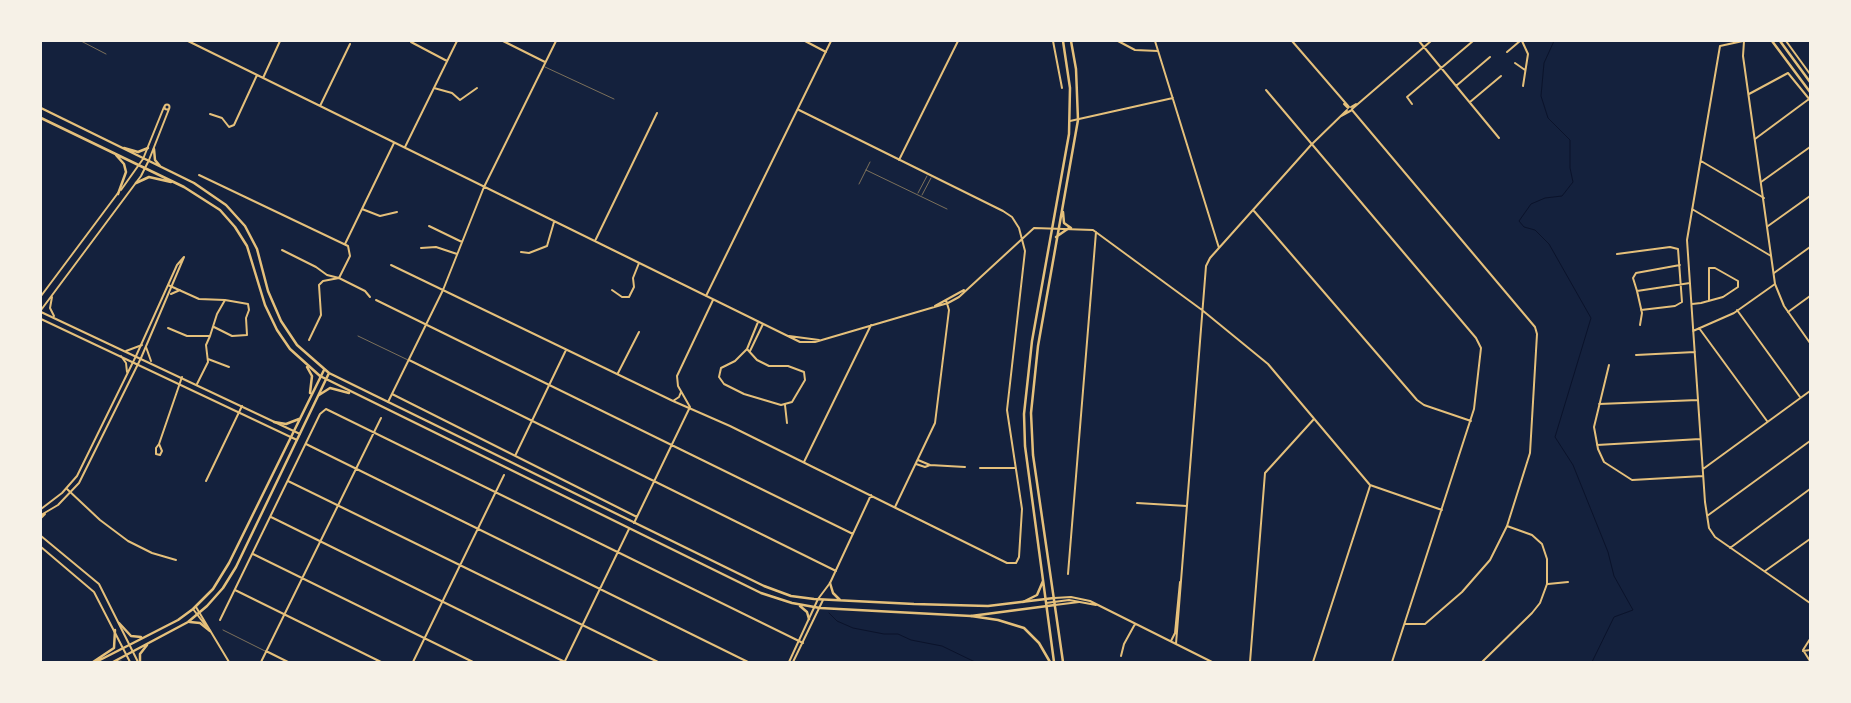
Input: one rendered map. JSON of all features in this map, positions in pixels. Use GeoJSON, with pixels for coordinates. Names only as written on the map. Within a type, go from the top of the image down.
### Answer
{"type":"FeatureCollection","features":[{"type":"Feature","properties":{"kind":"main road"},"geometry":{"type":"LineString","coordinates":[[1054,662],[1025,446],[1024,414],[1027,377],[1070,120],[1070,88],[1063,41]]}},
{"type":"Feature","properties":{"kind":"main road"},"geometry":{"type":"LineString","coordinates":[[1063,662],[1033,455],[1031,413],[1033,382],[1056,237],[1078,120],[1076,69],[1070,41]]}},
{"type":"Feature","properties":{"kind":"main road"},"geometry":{"type":"LineString","coordinates":[[1772,41],[1810,92]]}},
{"type":"Feature","properties":{"kind":"main road"},"geometry":{"type":"LineString","coordinates":[[1780,41],[1810,82]]}},
{"type":"Feature","properties":{"kind":"main road"},"geometry":{"type":"LineString","coordinates":[[41,108],[212,194],[236,215],[257,249],[268,291],[281,321],[297,345],[324,370],[634,523],[772,590],[791,596],[978,607],[1023,602],[1054,602]]}},
{"type":"Feature","properties":{"kind":"main road"},"geometry":{"type":"LineString","coordinates":[[41,118],[146,168],[212,203],[235,227],[251,256],[265,305],[286,344],[305,364],[325,379],[771,597],[798,605],[820,608],[971,616],[998,620],[1024,628],[1039,643],[1050,662]]}},
{"type":"Feature","properties":{"kind":"main road"},"geometry":{"type":"LineString","coordinates":[[118,147],[138,152],[148,148]]}},
{"type":"Feature","properties":{"kind":"main road"},"geometry":{"type":"LineString","coordinates":[[154,149],[156,163],[168,171]]}},
{"type":"Feature","properties":{"kind":"main road"},"geometry":{"type":"LineString","coordinates":[[111,152],[125,167],[125,177],[118,194]]}},
{"type":"Feature","properties":{"kind":"main road"},"geometry":{"type":"LineString","coordinates":[[136,182],[145,178],[154,178],[184,187]]}},
{"type":"Feature","properties":{"kind":"main road"},"geometry":{"type":"LineString","coordinates":[[1056,237],[1070,228],[1064,220],[1062,208]]}},
{"type":"Feature","properties":{"kind":"main road"},"geometry":{"type":"LineString","coordinates":[[305,364],[312,376],[307,404]]}},
{"type":"Feature","properties":{"kind":"main road"},"geometry":{"type":"LineString","coordinates":[[94,662],[178,620],[193,610],[216,584],[229,562],[324,370]]}},
{"type":"Feature","properties":{"kind":"main road"},"geometry":{"type":"LineString","coordinates":[[113,662],[188,622],[218,594],[234,571],[329,373]]}},
{"type":"Feature","properties":{"kind":"main road"},"geometry":{"type":"LineString","coordinates":[[318,397],[325,390],[335,388],[362,398]]}},
{"type":"Feature","properties":{"kind":"main road"},"geometry":{"type":"LineString","coordinates":[[274,422],[288,424],[301,416]]}},
{"type":"Feature","properties":{"kind":"main road"},"geometry":{"type":"LineString","coordinates":[[1023,602],[1037,595],[1043,580]]}},
{"type":"Feature","properties":{"kind":"main road"},"geometry":{"type":"LineString","coordinates":[[830,583],[832,593],[841,600]]}},
{"type":"Feature","properties":{"kind":"main road"},"geometry":{"type":"LineString","coordinates":[[971,616],[1054,602]]}},
{"type":"Feature","properties":{"kind":"main road"},"geometry":{"type":"LineString","coordinates":[[798,605],[808,612],[810,618]]}},
{"type":"Feature","properties":{"kind":"main road"},"geometry":{"type":"LineString","coordinates":[[188,622],[200,623],[211,633]]}},
{"type":"Feature","properties":{"kind":"main road"},"geometry":{"type":"LineString","coordinates":[[119,623],[131,636],[146,636]]}},
{"type":"Feature","properties":{"kind":"main road"},"geometry":{"type":"LineString","coordinates":[[94,662],[114,648],[115,630]]}},
{"type":"Feature","properties":{"kind":"main road"},"geometry":{"type":"LineString","coordinates":[[139,662],[142,651],[148,644]]}},
{"type":"Feature","properties":{"kind":"street"},"geometry":{"type":"LineString","coordinates":[[188,41],[762,324],[808,343],[948,303],[1034,228],[1070,228],[1096,232],[1202,310],[1268,364],[1370,485],[1442,510]]}},
{"type":"Feature","properties":{"kind":"street"},"geometry":{"type":"LineString","coordinates":[[263,78],[280,41]]}},
{"type":"Feature","properties":{"kind":"street"},"geometry":{"type":"LineString","coordinates":[[405,147],[457,41]]}},
{"type":"Feature","properties":{"kind":"street"},"geometry":{"type":"LineString","coordinates":[[502,41],[545,62]]}},
{"type":"Feature","properties":{"kind":"street"},"geometry":{"type":"LineString","coordinates":[[388,402],[443,290],[484,187],[556,41]]}},
{"type":"Feature","properties":{"kind":"street"},"geometry":{"type":"LineString","coordinates":[[805,41],[826,52]]}},
{"type":"Feature","properties":{"kind":"street"},"geometry":{"type":"LineString","coordinates":[[706,296],[832,41]]}},
{"type":"Feature","properties":{"kind":"street"},"geometry":{"type":"LineString","coordinates":[[899,160],[958,41]]}},
{"type":"Feature","properties":{"kind":"street"},"geometry":{"type":"LineString","coordinates":[[1053,41],[1062,88]]}},
{"type":"Feature","properties":{"kind":"street"},"geometry":{"type":"LineString","coordinates":[[1118,41],[1135,50],[1158,51]]}},
{"type":"Feature","properties":{"kind":"street"},"geometry":{"type":"LineString","coordinates":[[1155,41],[1219,248]]}},
{"type":"Feature","properties":{"kind":"street"},"geometry":{"type":"LineString","coordinates":[[1292,41],[1535,327],[1537,338],[1530,453],[1507,526],[1490,560],[1462,592],[1425,624],[1405,624]]}},
{"type":"Feature","properties":{"kind":"street"},"geometry":{"type":"LineString","coordinates":[[1419,41],[1499,138]]}},
{"type":"Feature","properties":{"kind":"street"},"geometry":{"type":"LineString","coordinates":[[1176,644],[1205,271],[1210,258],[1311,145],[1341,116],[1431,41]]}},
{"type":"Feature","properties":{"kind":"street"},"geometry":{"type":"LineString","coordinates":[[1412,104],[1407,97],[1473,41]]}},
{"type":"Feature","properties":{"kind":"street"},"geometry":{"type":"LineString","coordinates":[[1507,52],[1521,41],[1528,54],[1524,86]]}},
{"type":"Feature","properties":{"kind":"street"},"geometry":{"type":"LineString","coordinates":[[1810,343],[1788,312],[1775,284],[1743,56],[1743,41],[1720,46],[1687,240],[1702,470],[1707,516],[1713,535],[1810,603]]}},
{"type":"Feature","properties":{"kind":"street"},"geometry":{"type":"LineString","coordinates":[[1786,41],[1810,74]]}},
{"type":"Feature","properties":{"kind":"street"},"geometry":{"type":"LineString","coordinates":[[411,42],[447,61]]}},
{"type":"Feature","properties":{"kind":"street"},"geometry":{"type":"LineString","coordinates":[[320,106],[350,44]]}},
{"type":"Feature","properties":{"kind":"street"},"geometry":{"type":"LineString","coordinates":[[1456,86],[1490,57]]}},
{"type":"Feature","properties":{"kind":"street"},"geometry":{"type":"LineString","coordinates":[[1515,63],[1525,70]]}},
{"type":"Feature","properties":{"kind":"street"},"geometry":{"type":"LineString","coordinates":[[1749,94],[1786,73],[1791,75],[1809,100],[1755,139]]}},
{"type":"Feature","properties":{"kind":"street"},"geometry":{"type":"LineString","coordinates":[[210,114],[222,118],[229,127],[234,125],[258,75]]}},
{"type":"Feature","properties":{"kind":"street"},"geometry":{"type":"LineString","coordinates":[[1470,102],[1501,76]]}},
{"type":"Feature","properties":{"kind":"street"},"geometry":{"type":"LineString","coordinates":[[434,88],[452,93],[460,100],[477,88]]}},
{"type":"Feature","properties":{"kind":"street"},"geometry":{"type":"LineString","coordinates":[[1266,90],[1480,344],[1482,353],[1471,421],[1392,662]]}},
{"type":"Feature","properties":{"kind":"street"},"geometry":{"type":"LineString","coordinates":[[1070,120],[1078,120],[1174,98]]}},
{"type":"Feature","properties":{"kind":"street"},"geometry":{"type":"LineString","coordinates":[[41,296],[143,159],[164,107],[168,104],[169,108],[146,168],[41,311],[300,434]]}},
{"type":"Feature","properties":{"kind":"street"},"geometry":{"type":"LineString","coordinates":[[391,265],[804,462],[1007,563],[1014,564],[1019,559],[1022,514],[1007,410],[1025,254],[1022,237],[1016,223],[1008,214],[799,110]]}},
{"type":"Feature","properties":{"kind":"street"},"geometry":{"type":"LineString","coordinates":[[595,242],[657,113]]}},
{"type":"Feature","properties":{"kind":"street"},"geometry":{"type":"LineString","coordinates":[[345,244],[394,142]]}},
{"type":"Feature","properties":{"kind":"street"},"geometry":{"type":"LineString","coordinates":[[1761,182],[1810,147]]}},
{"type":"Feature","properties":{"kind":"street"},"geometry":{"type":"LineString","coordinates":[[1700,161],[1764,198]]}},
{"type":"Feature","properties":{"kind":"street"},"geometry":{"type":"LineString","coordinates":[[199,175],[345,244],[350,254],[339,278]]}},
{"type":"Feature","properties":{"kind":"street"},"geometry":{"type":"LineString","coordinates":[[1768,226],[1810,196]]}},
{"type":"Feature","properties":{"kind":"street"},"geometry":{"type":"LineString","coordinates":[[362,209],[380,216],[396,212]]}},
{"type":"Feature","properties":{"kind":"street"},"geometry":{"type":"LineString","coordinates":[[1692,209],[1772,256]]}},
{"type":"Feature","properties":{"kind":"street"},"geometry":{"type":"LineString","coordinates":[[1254,210],[1416,400],[1424,405],[1471,421]]}},
{"type":"Feature","properties":{"kind":"street"},"geometry":{"type":"LineString","coordinates":[[521,252],[529,253],[547,246],[554,222]]}},
{"type":"Feature","properties":{"kind":"street"},"geometry":{"type":"LineString","coordinates":[[429,226],[462,242]]}},
{"type":"Feature","properties":{"kind":"street"},"geometry":{"type":"LineString","coordinates":[[1068,574],[1096,232]]}},
{"type":"Feature","properties":{"kind":"street"},"geometry":{"type":"LineString","coordinates":[[1618,254],[1676,247],[1678,250],[1682,300],[1680,303],[1641,310]]}},
{"type":"Feature","properties":{"kind":"street"},"geometry":{"type":"LineString","coordinates":[[1774,273],[1810,247]]}},
{"type":"Feature","properties":{"kind":"street"},"geometry":{"type":"LineString","coordinates":[[421,248],[436,248],[457,254]]}},
{"type":"Feature","properties":{"kind":"street"},"geometry":{"type":"LineString","coordinates":[[282,250],[316,267],[327,275],[339,278],[365,291],[370,298]]}},
{"type":"Feature","properties":{"kind":"street"},"geometry":{"type":"LineString","coordinates":[[41,508],[67,489],[82,466],[142,345],[179,261],[184,257],[141,358],[88,466],[71,493],[41,517]]}},
{"type":"Feature","properties":{"kind":"street"},"geometry":{"type":"LineString","coordinates":[[612,290],[622,297],[629,297],[634,287],[633,278],[639,263]]}},
{"type":"Feature","properties":{"kind":"street"},"geometry":{"type":"LineString","coordinates":[[1640,325],[1641,310],[1633,278],[1636,273],[1680,265]]}},
{"type":"Feature","properties":{"kind":"street"},"geometry":{"type":"LineString","coordinates":[[1692,304],[1709,300],[1728,294],[1738,287],[1738,281],[1715,268],[1709,268],[1709,300]]}},
{"type":"Feature","properties":{"kind":"street"},"geometry":{"type":"LineString","coordinates":[[172,276],[176,278]]}},
{"type":"Feature","properties":{"kind":"street"},"geometry":{"type":"LineString","coordinates":[[309,340],[321,315],[319,285],[323,281],[339,278]]}},
{"type":"Feature","properties":{"kind":"street"},"geometry":{"type":"LineString","coordinates":[[1637,291],[1690,283]]}},
{"type":"Feature","properties":{"kind":"street"},"geometry":{"type":"LineString","coordinates":[[1693,331],[1737,310],[1775,284]]}},
{"type":"Feature","properties":{"kind":"street"},"geometry":{"type":"LineString","coordinates":[[168,285],[198,299],[226,300],[248,304],[249,310],[246,318],[247,335],[232,336],[214,327]]}},
{"type":"Feature","properties":{"kind":"street"},"geometry":{"type":"LineString","coordinates":[[169,296],[180,290]]}},
{"type":"Feature","properties":{"kind":"street"},"geometry":{"type":"LineString","coordinates":[[934,308],[964,290]]}},
{"type":"Feature","properties":{"kind":"street"},"geometry":{"type":"LineString","coordinates":[[53,293],[50,308],[56,318]]}},
{"type":"Feature","properties":{"kind":"street"},"geometry":{"type":"LineString","coordinates":[[1788,312],[1810,296]]}},
{"type":"Feature","properties":{"kind":"street"},"geometry":{"type":"LineString","coordinates":[[197,384],[208,360],[206,345],[214,327],[217,314],[226,300]]}},
{"type":"Feature","properties":{"kind":"street"},"geometry":{"type":"LineString","coordinates":[[376,300],[853,534]]}},
{"type":"Feature","properties":{"kind":"street"},"geometry":{"type":"LineString","coordinates":[[690,407],[681,392],[677,380],[678,373],[713,300]]}},
{"type":"Feature","properties":{"kind":"street"},"geometry":{"type":"LineString","coordinates":[[896,507],[937,417],[948,303],[946,300]]}},
{"type":"Feature","properties":{"kind":"street"},"geometry":{"type":"LineString","coordinates":[[1737,310],[1800,397]]}},
{"type":"Feature","properties":{"kind":"street"},"geometry":{"type":"LineString","coordinates":[[41,319],[138,363],[297,440]]}},
{"type":"Feature","properties":{"kind":"street"},"geometry":{"type":"LineString","coordinates":[[758,322],[746,349],[735,361],[721,368],[718,375],[721,381],[740,392],[785,405]]}},
{"type":"Feature","properties":{"kind":"street"},"geometry":{"type":"LineString","coordinates":[[750,351],[762,324]]}},
{"type":"Feature","properties":{"kind":"street"},"geometry":{"type":"LineString","coordinates":[[804,462],[871,325]]}},
{"type":"Feature","properties":{"kind":"street"},"geometry":{"type":"LineString","coordinates":[[168,328],[187,336],[210,336]]}},
{"type":"Feature","properties":{"kind":"street"},"geometry":{"type":"LineString","coordinates":[[1699,328],[1767,421]]}},
{"type":"Feature","properties":{"kind":"street"},"geometry":{"type":"LineString","coordinates":[[618,373],[638,332]]}},
{"type":"Feature","properties":{"kind":"street"},"geometry":{"type":"LineString","coordinates":[[126,351],[142,345]]}},
{"type":"Feature","properties":{"kind":"street"},"geometry":{"type":"LineString","coordinates":[[146,347],[152,363]]}},
{"type":"Feature","properties":{"kind":"street"},"geometry":{"type":"LineString","coordinates":[[515,456],[567,349]]}},
{"type":"Feature","properties":{"kind":"street"},"geometry":{"type":"LineString","coordinates":[[746,349],[757,360],[769,366],[788,366],[804,372],[805,380],[795,398],[785,405]]}},
{"type":"Feature","properties":{"kind":"street"},"geometry":{"type":"LineString","coordinates":[[1636,355],[1695,352]]}},
{"type":"Feature","properties":{"kind":"street"},"geometry":{"type":"LineString","coordinates":[[120,355],[127,366],[125,377]]}},
{"type":"Feature","properties":{"kind":"street"},"geometry":{"type":"LineString","coordinates":[[208,360],[229,367]]}},
{"type":"Feature","properties":{"kind":"street"},"geometry":{"type":"LineString","coordinates":[[409,360],[836,571]]}},
{"type":"Feature","properties":{"kind":"street"},"geometry":{"type":"LineString","coordinates":[[1609,365],[1594,427],[1597,445],[1606,463],[1630,480],[1703,476]]}},
{"type":"Feature","properties":{"kind":"street"},"geometry":{"type":"LineString","coordinates":[[159,444],[182,377]]}},
{"type":"Feature","properties":{"kind":"street"},"geometry":{"type":"LineString","coordinates":[[1702,470],[1810,390]]}},
{"type":"Feature","properties":{"kind":"street"},"geometry":{"type":"LineString","coordinates":[[673,401],[679,397],[681,392]]}},
{"type":"Feature","properties":{"kind":"street"},"geometry":{"type":"LineString","coordinates":[[392,394],[637,516]]}},
{"type":"Feature","properties":{"kind":"street"},"geometry":{"type":"LineString","coordinates":[[1599,404],[1698,400]]}},
{"type":"Feature","properties":{"kind":"street"},"geometry":{"type":"LineString","coordinates":[[785,405],[787,423]]}},
{"type":"Feature","properties":{"kind":"street"},"geometry":{"type":"LineString","coordinates":[[206,481],[242,406]]}},
{"type":"Feature","properties":{"kind":"street"},"geometry":{"type":"LineString","coordinates":[[634,523],[690,407]]}},
{"type":"Feature","properties":{"kind":"street"},"geometry":{"type":"LineString","coordinates":[[220,620],[305,444],[324,410],[329,410],[803,643]]}},
{"type":"Feature","properties":{"kind":"street"},"geometry":{"type":"LineString","coordinates":[[261,662],[381,418]]}},
{"type":"Feature","properties":{"kind":"street"},"geometry":{"type":"LineString","coordinates":[[1250,662],[1265,473],[1314,418]]}},
{"type":"Feature","properties":{"kind":"street"},"geometry":{"type":"LineString","coordinates":[[1597,445],[1700,439]]}},
{"type":"Feature","properties":{"kind":"street"},"geometry":{"type":"LineString","coordinates":[[1707,516],[1810,441]]}},
{"type":"Feature","properties":{"kind":"street"},"geometry":{"type":"LineString","coordinates":[[305,444],[748,662]]}},
{"type":"Feature","properties":{"kind":"street"},"geometry":{"type":"LineString","coordinates":[[918,460],[930,465],[965,467]]}},
{"type":"Feature","properties":{"kind":"street"},"geometry":{"type":"LineString","coordinates":[[916,464],[925,467],[930,465]]}},
{"type":"Feature","properties":{"kind":"street"},"geometry":{"type":"LineString","coordinates":[[980,468],[1016,468]]}},
{"type":"Feature","properties":{"kind":"street"},"geometry":{"type":"LineString","coordinates":[[413,662],[504,476]]}},
{"type":"Feature","properties":{"kind":"street"},"geometry":{"type":"LineString","coordinates":[[288,481],[658,662]]}},
{"type":"Feature","properties":{"kind":"street"},"geometry":{"type":"LineString","coordinates":[[1313,662],[1370,485]]}},
{"type":"Feature","properties":{"kind":"street"},"geometry":{"type":"LineString","coordinates":[[67,489],[128,541],[166,558],[176,560]]}},
{"type":"Feature","properties":{"kind":"street"},"geometry":{"type":"LineString","coordinates":[[1730,548],[1810,489]]}},
{"type":"Feature","properties":{"kind":"street"},"geometry":{"type":"LineString","coordinates":[[793,662],[820,608],[871,495]]}},
{"type":"Feature","properties":{"kind":"street"},"geometry":{"type":"LineString","coordinates":[[1137,502],[1187,506]]}},
{"type":"Feature","properties":{"kind":"street"},"geometry":{"type":"LineString","coordinates":[[271,516],[565,662],[630,529]]}},
{"type":"Feature","properties":{"kind":"street"},"geometry":{"type":"LineString","coordinates":[[1482,662],[1532,613],[1540,603],[1547,584],[1547,559],[1542,544],[1532,535],[1507,526]]}},
{"type":"Feature","properties":{"kind":"street"},"geometry":{"type":"LineString","coordinates":[[41,536],[95,580],[106,596],[139,662]]}},
{"type":"Feature","properties":{"kind":"street"},"geometry":{"type":"LineString","coordinates":[[1764,572],[1810,539]]}},
{"type":"Feature","properties":{"kind":"street"},"geometry":{"type":"LineString","coordinates":[[41,548],[92,590],[115,630],[130,662]]}},
{"type":"Feature","properties":{"kind":"street"},"geometry":{"type":"LineString","coordinates":[[252,553],[473,662]]}},
{"type":"Feature","properties":{"kind":"street"},"geometry":{"type":"LineString","coordinates":[[1171,642],[1175,633],[1181,580]]}},
{"type":"Feature","properties":{"kind":"street"},"geometry":{"type":"LineString","coordinates":[[1547,584],[1568,582]]}},
{"type":"Feature","properties":{"kind":"street"},"geometry":{"type":"LineString","coordinates":[[234,589],[381,662]]}},
{"type":"Feature","properties":{"kind":"street"},"geometry":{"type":"LineString","coordinates":[[1054,602],[1078,598],[1212,662]]}},
{"type":"Feature","properties":{"kind":"street"},"geometry":{"type":"LineString","coordinates":[[789,662],[818,599]]}},
{"type":"Feature","properties":{"kind":"street"},"geometry":{"type":"LineString","coordinates":[[1054,602],[1078,602],[1098,606]]}},
{"type":"Feature","properties":{"kind":"street"},"geometry":{"type":"LineString","coordinates":[[196,607],[229,662]]}},
{"type":"Feature","properties":{"kind":"street"},"geometry":{"type":"LineString","coordinates":[[193,610],[211,633]]}},
{"type":"Feature","properties":{"kind":"street"},"geometry":{"type":"LineString","coordinates":[[1122,656],[1124,644],[1135,624]]}},
{"type":"Feature","properties":{"kind":"street"},"geometry":{"type":"LineString","coordinates":[[1803,651],[1805,644],[1810,639]]}},
{"type":"Feature","properties":{"kind":"street"},"geometry":{"type":"LineString","coordinates":[[1803,651],[1810,650]]}},
{"type":"Feature","properties":{"kind":"street"},"geometry":{"type":"LineString","coordinates":[[266,651],[288,662]]}},
{"type":"Feature","properties":{"kind":"street"},"geometry":{"type":"LineString","coordinates":[[1803,651],[1810,661]]}},
{"type":"Feature","properties":{"kind":"street"},"geometry":{"type":"LineString","coordinates":[[1202,662],[1204,658]]}},
{"type":"Feature","properties":{"kind":"lane"},"geometry":{"type":"LineString","coordinates":[[81,41],[106,54]]}},
{"type":"Feature","properties":{"kind":"lane"},"geometry":{"type":"LineString","coordinates":[[544,66],[614,99]]}},
{"type":"Feature","properties":{"kind":"lane"},"geometry":{"type":"LineString","coordinates":[[860,184],[870,162]]}},
{"type":"Feature","properties":{"kind":"lane"},"geometry":{"type":"LineString","coordinates":[[866,170],[947,209]]}},
{"type":"Feature","properties":{"kind":"lane"},"geometry":{"type":"LineString","coordinates":[[918,195],[927,174]]}},
{"type":"Feature","properties":{"kind":"lane"},"geometry":{"type":"LineString","coordinates":[[922,196],[932,176]]}},
{"type":"Feature","properties":{"kind":"lane"},"geometry":{"type":"LineString","coordinates":[[358,336],[409,360]]}},
{"type":"Feature","properties":{"kind":"lane"},"geometry":{"type":"LineString","coordinates":[[222,630],[266,651]]}},
{"type":"Feature","properties":{"kind":"waterway"},"geometry":{"type":"LineString","coordinates":[[1554,41],[1544,63],[1541,96],[1548,118],[1570,140],[1570,168],[1573,182],[1562,196],[1545,198],[1531,204],[1519,221],[1524,227],[1535,230],[1549,244],[1591,318],[1555,437],[1573,465],[1608,552],[1614,576],[1633,610],[1614,617],[1592,662]]}},
{"type":"Feature","properties":{"kind":"waterway"},"geometry":{"type":"LineString","coordinates":[[829,613],[837,621],[853,628],[884,634],[898,634],[911,640],[942,646],[975,662]]}}]}
